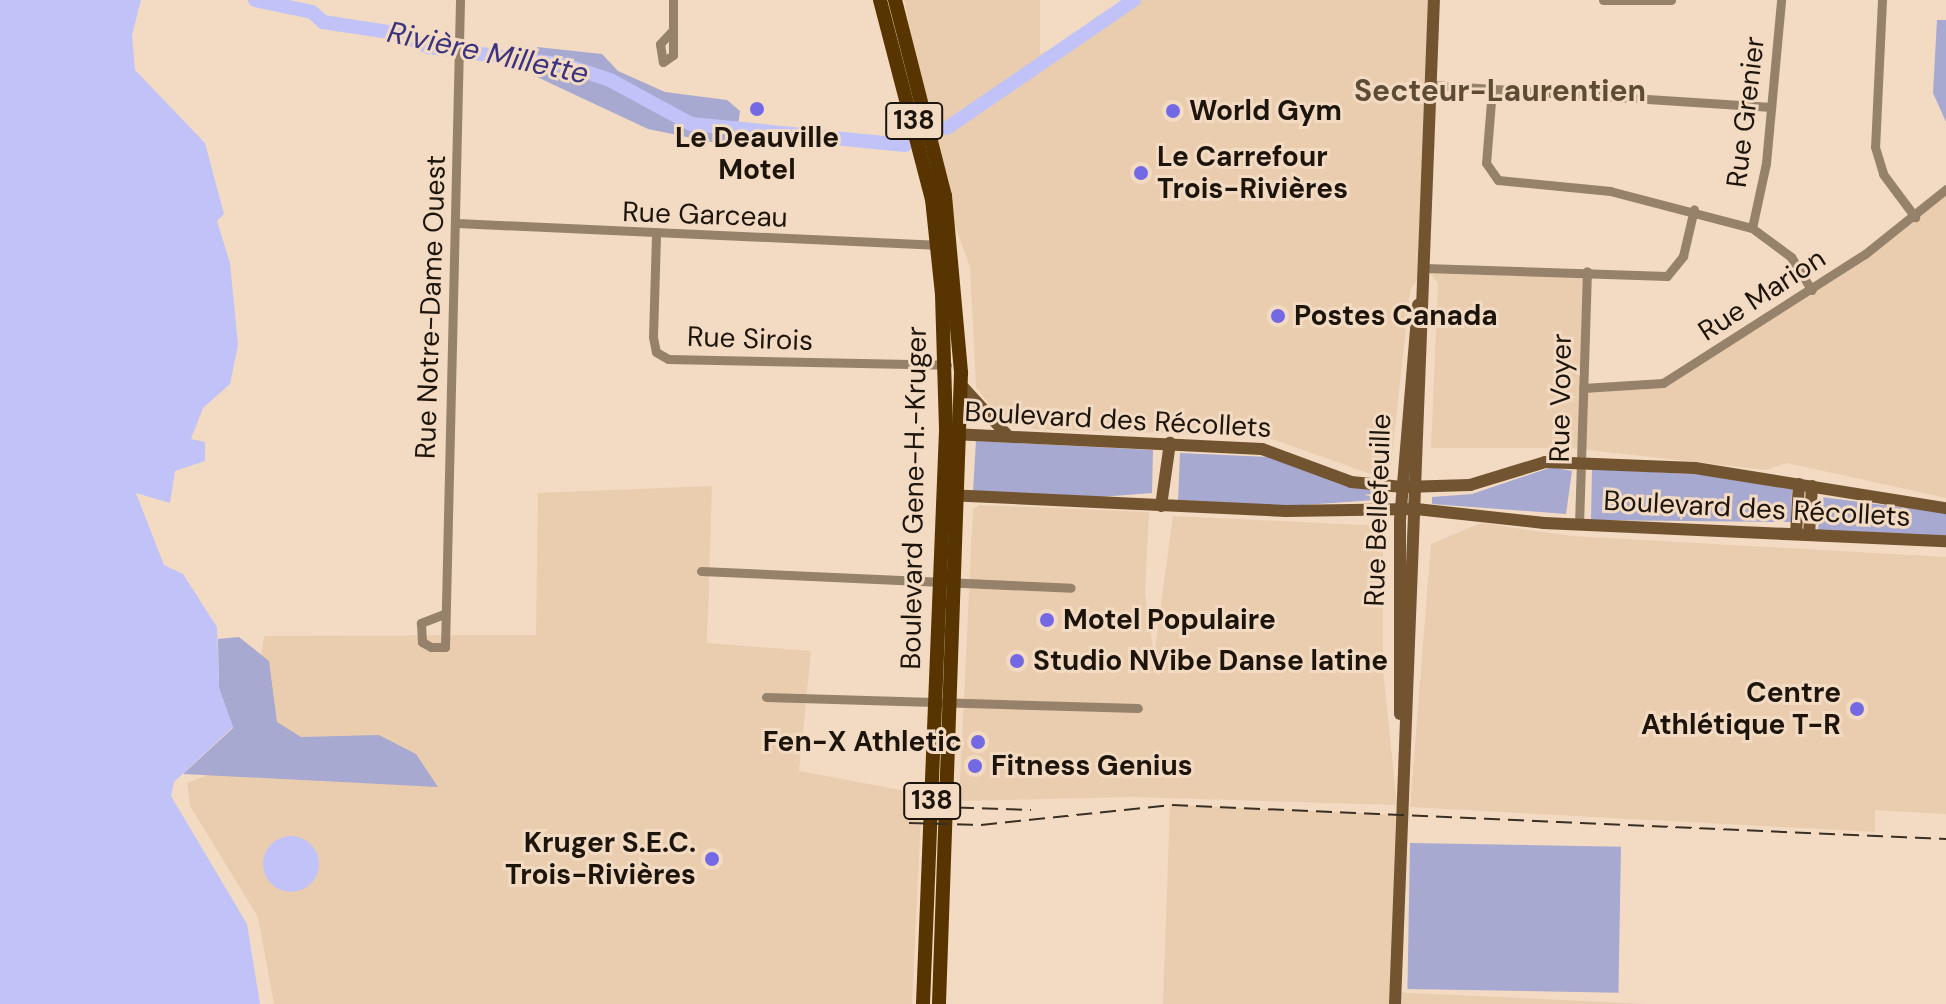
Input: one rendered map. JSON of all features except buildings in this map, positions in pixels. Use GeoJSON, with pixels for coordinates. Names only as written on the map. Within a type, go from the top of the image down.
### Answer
{"type":"FeatureCollection","features":[{"type":"Feature","properties":{"kind":"main road","name":"Boulevard Gene-H.-Kruger"},"geometry":{"type":"LineString","coordinates":[[880,0],[914,117],[945,245],[946,434],[951,495],[939,1004]]}},
{"type":"Feature","properties":{"kind":"main road","name":"Boulevard Gene-H.-Kruger"},"geometry":{"type":"LineString","coordinates":[[895,0],[928,113],[961,365],[961,434],[951,495]]}},
{"type":"Feature","properties":{"kind":"main road","name":"Rue Bellefeuille"},"geometry":{"type":"LineString","coordinates":[[1395,1004],[1416,509],[1410,488],[1425,272],[1434,0]]}},
{"type":"Feature","properties":{"kind":"main road"},"geometry":{"type":"LineString","coordinates":[[962,386],[1008,436]]}},
{"type":"Feature","properties":{"kind":"main road","name":"Boulevard des Récollets"},"geometry":{"type":"LineString","coordinates":[[946,434],[1267,450],[1351,482],[1410,488],[1470,485],[1538,463],[1582,462],[1806,485],[1946,508]]}},
{"type":"Feature","properties":{"kind":"main road"},"geometry":{"type":"LineString","coordinates":[[1161,506],[1170,443]]}},
{"type":"Feature","properties":{"kind":"main road"},"geometry":{"type":"LineString","coordinates":[[1803,535],[1806,485]]}},
{"type":"Feature","properties":{"kind":"main road","name":"Rue Bellefeuille"},"geometry":{"type":"LineString","coordinates":[[1405,748],[1401,508],[1410,488]]}},
{"type":"Feature","properties":{"kind":"main road","name":"Boulevard des Récollets"},"geometry":{"type":"LineString","coordinates":[[951,495],[1161,506],[1401,508],[1579,525],[1946,541]]}},
{"type":"Feature","properties":{"kind":"main road","name":"Boulevard Gene-H.-Kruger"},"geometry":{"type":"LineString","coordinates":[[923,1004],[944,704]]}},
{"type":"Feature","properties":{"kind":"street","name":"Rue Notre-Dame Ouest"},"geometry":{"type":"LineString","coordinates":[[444,614],[421,623],[422,642],[445,647],[460,0]]}},
{"type":"Feature","properties":{"kind":"street"},"geometry":{"type":"LineString","coordinates":[[671,32],[673,0]]}},
{"type":"Feature","properties":{"kind":"street"},"geometry":{"type":"LineString","coordinates":[[1603,0],[1671,0]]}},
{"type":"Feature","properties":{"kind":"street","name":"Rue Grenier"},"geometry":{"type":"LineString","coordinates":[[1752,228],[1771,107],[1781,0]]}},
{"type":"Feature","properties":{"kind":"street"},"geometry":{"type":"LineString","coordinates":[[1882,0],[1875,147],[1883,174],[1915,217]]}},
{"type":"Feature","properties":{"kind":"street"},"geometry":{"type":"LineString","coordinates":[[1431,85],[1771,107]]}},
{"type":"Feature","properties":{"kind":"street"},"geometry":{"type":"LineString","coordinates":[[1492,89],[1486,163],[1498,180],[1694,209],[1752,228],[1791,257],[1812,290]]}},
{"type":"Feature","properties":{"kind":"street","name":"Rue Marion"},"geometry":{"type":"LineString","coordinates":[[1583,388],[1663,383],[1812,290],[1915,217],[1946,189]]}},
{"type":"Feature","properties":{"kind":"street"},"geometry":{"type":"LineString","coordinates":[[1425,272],[1587,271],[1667,276],[1683,256],[1694,209]]}},
{"type":"Feature","properties":{"kind":"street","name":"Rue Garceau"},"geometry":{"type":"LineString","coordinates":[[457,223],[656,236],[945,245]]}},
{"type":"Feature","properties":{"kind":"street","name":"Rue Sirois"},"geometry":{"type":"LineString","coordinates":[[656,236],[653,337],[656,352],[668,359],[961,365]]}},
{"type":"Feature","properties":{"kind":"street","name":"Rue Voyer"},"geometry":{"type":"LineString","coordinates":[[1579,525],[1587,271]]}},
{"type":"Feature","properties":{"kind":"street"},"geometry":{"type":"LineString","coordinates":[[701,571],[1071,588]]}},
{"type":"Feature","properties":{"kind":"street"},"geometry":{"type":"LineString","coordinates":[[766,697],[1138,708]]}},
{"type":"Feature","properties":{"kind":"shaded area"},"geometry":{"type":"Polygon","coordinates":[[[0,0],[141,0],[132,35],[135,70],[205,143],[224,214],[217,221],[230,263],[238,345],[230,384],[203,408],[191,439],[205,442],[205,461],[175,471],[170,503],[136,493],[164,565],[183,574],[217,627],[219,688],[233,727],[174,782],[171,796],[247,924],[260,1004],[0,1004],[0,0]]]}},
{"type":"Feature","properties":{"kind":"shaded area"},"geometry":{"type":"Polygon","coordinates":[[[904,0],[1040,0],[1040,54],[1105,25],[1126,0],[1435,0],[1425,267],[1410,291],[1391,464],[1382,478],[1264,436],[1033,429],[994,411],[976,387],[970,267],[945,198],[904,0]]]}},
{"type":"Feature","properties":{"kind":"shaded area"},"geometry":{"type":"Polygon","coordinates":[[[1937,20],[1946,20],[1946,122],[1933,93],[1937,20]]]}},
{"type":"Feature","properties":{"kind":"shaded area"},"geometry":{"type":"Polygon","coordinates":[[[537,47],[602,54],[618,71],[665,92],[727,100],[740,111],[737,133],[721,144],[648,129],[537,77],[537,47]]]}},
{"type":"Feature","properties":{"kind":"shaded area"},"geometry":{"type":"Polygon","coordinates":[[[1946,194],[1946,498],[1787,463],[1766,470],[1571,448],[1431,448],[1438,283],[1425,268],[1587,271],[1583,388],[1642,390],[1812,290],[1946,194]]]}},
{"type":"Feature","properties":{"kind":"shaded area"},"geometry":{"type":"Polygon","coordinates":[[[976,441],[1153,450],[1152,493],[1087,498],[973,491],[976,441]]]}},
{"type":"Feature","properties":{"kind":"shaded area"},"geometry":{"type":"Polygon","coordinates":[[[1180,453],[1269,457],[1348,487],[1388,492],[1364,495],[1388,499],[1290,506],[1178,501],[1180,453]]]}},
{"type":"Feature","properties":{"kind":"shaded area"},"geometry":{"type":"Polygon","coordinates":[[[1552,467],[1572,471],[1566,514],[1432,504],[1432,497],[1472,494],[1552,467]]]}},
{"type":"Feature","properties":{"kind":"shaded area"},"geometry":{"type":"Polygon","coordinates":[[[1592,469],[1712,475],[1792,489],[1791,522],[1591,520],[1592,469]]]}},
{"type":"Feature","properties":{"kind":"shaded area"},"geometry":{"type":"Polygon","coordinates":[[[712,486],[707,643],[811,651],[799,771],[922,794],[912,1004],[274,1004],[258,917],[190,806],[187,783],[246,761],[264,636],[536,635],[538,493],[712,486]]]}},
{"type":"Feature","properties":{"kind":"shaded area"},"geometry":{"type":"Polygon","coordinates":[[[1821,497],[1946,513],[1946,536],[1818,530],[1821,497]]]}},
{"type":"Feature","properties":{"kind":"shaded area"},"geometry":{"type":"Polygon","coordinates":[[[980,505],[1149,512],[1145,592],[1154,656],[1173,516],[1383,526],[1383,670],[1397,805],[1131,797],[959,801],[973,509],[980,505]]]}},
{"type":"Feature","properties":{"kind":"shaded area"},"geometry":{"type":"Polygon","coordinates":[[[1481,523],[1572,536],[1946,557],[1946,814],[1875,810],[1875,832],[1410,807],[1431,544],[1481,523]]]}},
{"type":"Feature","properties":{"kind":"shaded area"},"geometry":{"type":"Polygon","coordinates":[[[239,637],[269,661],[277,722],[301,737],[379,735],[416,754],[438,787],[183,774],[233,728],[219,688],[218,639],[239,637]]]}},
{"type":"Feature","properties":{"kind":"shaded area"},"geometry":{"type":"Polygon","coordinates":[[[1170,805],[1399,815],[1391,992],[1646,1004],[1163,1004],[1170,805]]]}},
{"type":"Feature","properties":{"kind":"shaded area"},"geometry":{"type":"Polygon","coordinates":[[[291,836],[311,844],[319,864],[311,884],[291,892],[271,884],[263,864],[271,844],[291,836]]]}},
{"type":"Feature","properties":{"kind":"shaded area"},"geometry":{"type":"Polygon","coordinates":[[[1410,843],[1621,847],[1618,993],[1407,989],[1410,843]]]}},
{"type":"Feature","properties":{"kind":"waterway","name":"Rivière Millette"},"geometry":{"type":"LineString","coordinates":[[255,0],[312,12],[323,22],[401,34],[428,47],[565,65],[610,80],[691,124],[905,145]]}},
{"type":"Feature","properties":{"kind":"waterway","name":"Rivière Millette"},"geometry":{"type":"LineString","coordinates":[[947,128],[1134,0]]}},
{"type":"Feature","properties":{"kind":"railway"},"geometry":{"type":"LineString","coordinates":[[909,823],[981,825],[1172,805],[1946,839]]}},
{"type":"Feature","properties":{"kind":"railway"},"geometry":{"type":"LineString","coordinates":[[910,806],[1031,810]]}},
{"type":"Feature","properties":{"kind":"place","name":"Le Deauville Motel"},"geometry":{"type":"Point","coordinates":[757,109]}},
{"type":"Feature","properties":{"kind":"place","name":"World Gym"},"geometry":{"type":"Point","coordinates":[1173,111]}},
{"type":"Feature","properties":{"kind":"place","name":"Le Carrefour Trois-Rivières"},"geometry":{"type":"Point","coordinates":[1141,173]}},
{"type":"Feature","properties":{"kind":"place","name":"Postes Canada"},"geometry":{"type":"Point","coordinates":[1278,316]}},
{"type":"Feature","properties":{"kind":"place","name":"Motel Populaire"},"geometry":{"type":"Point","coordinates":[1047,620]}},
{"type":"Feature","properties":{"kind":"place","name":"Studio NVibe Danse latine"},"geometry":{"type":"Point","coordinates":[1017,661]}},
{"type":"Feature","properties":{"kind":"place","name":"Centre Athlétique T-R"},"geometry":{"type":"Point","coordinates":[1857,709]}},
{"type":"Feature","properties":{"kind":"place","name":"Fen-X Athletic"},"geometry":{"type":"Point","coordinates":[978,742]}},
{"type":"Feature","properties":{"kind":"place","name":"Fitness Genius"},"geometry":{"type":"Point","coordinates":[975,766]}},
{"type":"Feature","properties":{"kind":"place","name":"Kruger S.E.C. Trois-Rivières"},"geometry":{"type":"Point","coordinates":[712,859]}},
{"type":"Feature","properties":{"kind":"district","name":"Secteur-Laurentien"},"geometry":{"type":"Point","coordinates":[1500,91]}}]}
